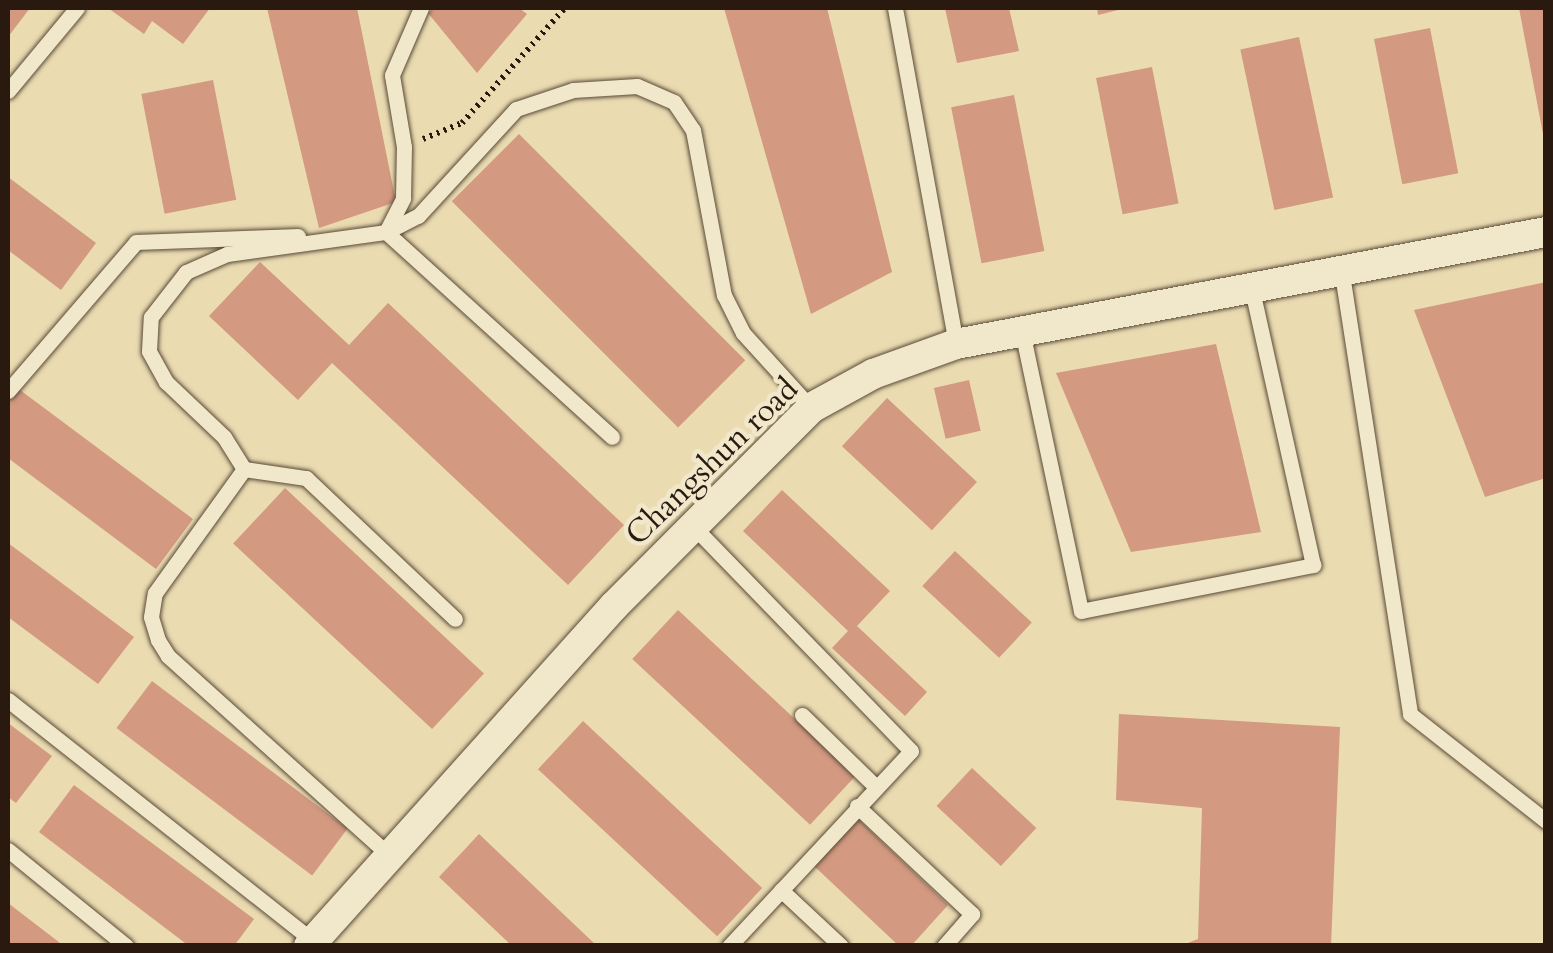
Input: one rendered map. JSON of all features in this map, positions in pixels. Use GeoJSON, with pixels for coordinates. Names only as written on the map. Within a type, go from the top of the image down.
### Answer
{"type":"FeatureCollection","features":[{"type":"Feature","properties":{"kind":"street","name":"Changshun road"},"geometry":{"type":"LineString","coordinates":[[311,943],[614,606],[811,408],[873,374],[956,344],[1342,274],[1546,232]]}},
{"type":"Feature","properties":{"kind":"lane"},"geometry":{"type":"LineString","coordinates":[[8,91],[77,8]]}},
{"type":"Feature","properties":{"kind":"lane"},"geometry":{"type":"LineString","coordinates":[[386,232],[403,198],[404,147],[392,75],[421,8]]}},
{"type":"Feature","properties":{"kind":"lane"},"geometry":{"type":"LineString","coordinates":[[895,8],[956,344]]}},
{"type":"Feature","properties":{"kind":"lane"},"geometry":{"type":"LineString","coordinates":[[244,470],[224,437],[166,382],[149,351],[151,317],[186,272],[227,254],[386,232],[418,216],[516,109],[574,90],[637,86],[674,102],[693,130],[724,294],[743,333],[811,408]]}},
{"type":"Feature","properties":{"kind":"lane"},"geometry":{"type":"LineString","coordinates":[[8,391],[136,242],[386,232],[612,437]]}},
{"type":"Feature","properties":{"kind":"lane"},"geometry":{"type":"LineString","coordinates":[[1342,274],[1410,714],[1546,821]]}},
{"type":"Feature","properties":{"kind":"lane"},"geometry":{"type":"LineString","coordinates":[[1022,331],[1080,611],[1313,565],[1252,289]]}},
{"type":"Feature","properties":{"kind":"lane"},"geometry":{"type":"LineString","coordinates":[[244,470],[306,478],[455,619]]}},
{"type":"Feature","properties":{"kind":"lane"},"geometry":{"type":"LineString","coordinates":[[244,470],[155,593],[152,617],[158,640],[168,656],[390,856]]}},
{"type":"Feature","properties":{"kind":"lane"},"geometry":{"type":"LineString","coordinates":[[693,526],[911,751],[729,946]]}},
{"type":"Feature","properties":{"kind":"lane"},"geometry":{"type":"LineString","coordinates":[[8,700],[311,943]]}},
{"type":"Feature","properties":{"kind":"lane"},"geometry":{"type":"LineString","coordinates":[[802,716],[875,786]]}},
{"type":"Feature","properties":{"kind":"lane"},"geometry":{"type":"LineString","coordinates":[[857,806],[972,914],[944,946]]}},
{"type":"Feature","properties":{"kind":"lane"},"geometry":{"type":"LineString","coordinates":[[8,850],[126,946]]}},
{"type":"Feature","properties":{"kind":"lane"},"geometry":{"type":"LineString","coordinates":[[782,890],[841,946]]}},
{"type":"Feature","properties":{"kind":"path"},"geometry":{"type":"LineString","coordinates":[[404,147],[462,123],[565,8]]}},
{"type":"Feature","properties":{"kind":"building"},"geometry":{"type":"Polygon","coordinates":[[[8,8],[30,8],[8,37],[8,8]]]}},
{"type":"Feature","properties":{"kind":"building"},"geometry":{"type":"Polygon","coordinates":[[[108,8],[210,8],[183,44],[152,21],[144,34],[108,8]]]}},
{"type":"Feature","properties":{"kind":"building"},"geometry":{"type":"Polygon","coordinates":[[[267,8],[357,8],[396,202],[319,228],[267,8]]]}},
{"type":"Feature","properties":{"kind":"building"},"geometry":{"type":"Polygon","coordinates":[[[434,8],[519,8],[527,14],[477,73],[428,13],[434,8]]]}},
{"type":"Feature","properties":{"kind":"building"},"geometry":{"type":"Polygon","coordinates":[[[724,8],[827,8],[892,272],[811,314],[724,8]]]}},
{"type":"Feature","properties":{"kind":"building"},"geometry":{"type":"Polygon","coordinates":[[[945,8],[1009,8],[1019,51],[957,63],[945,8]]]}},
{"type":"Feature","properties":{"kind":"building"},"geometry":{"type":"Polygon","coordinates":[[[1097,8],[1122,8],[1122,9],[1098,15],[1097,8]]]}},
{"type":"Feature","properties":{"kind":"building"},"geometry":{"type":"Polygon","coordinates":[[[1519,8],[1546,8],[1546,139],[1544,139],[1519,8]]]}},
{"type":"Feature","properties":{"kind":"building"},"geometry":{"type":"Polygon","coordinates":[[[1430,28],[1458,173],[1402,184],[1374,39],[1430,28]]]}},
{"type":"Feature","properties":{"kind":"building"},"geometry":{"type":"Polygon","coordinates":[[[1299,37],[1333,197],[1274,210],[1240,49],[1299,37]]]}},
{"type":"Feature","properties":{"kind":"building"},"geometry":{"type":"Polygon","coordinates":[[[1152,67],[1179,203],[1123,214],[1096,78],[1152,67]]]}},
{"type":"Feature","properties":{"kind":"building"},"geometry":{"type":"Polygon","coordinates":[[[213,80],[236,200],[165,214],[141,94],[213,80]]]}},
{"type":"Feature","properties":{"kind":"building"},"geometry":{"type":"Polygon","coordinates":[[[1014,95],[1044,251],[982,263],[951,107],[1014,95]]]}},
{"type":"Feature","properties":{"kind":"building"},"geometry":{"type":"Polygon","coordinates":[[[519,134],[745,360],[678,427],[452,201],[519,134]]]}},
{"type":"Feature","properties":{"kind":"building"},"geometry":{"type":"Polygon","coordinates":[[[8,177],[96,243],[61,290],[8,250],[8,177]]]}},
{"type":"Feature","properties":{"kind":"building"},"geometry":{"type":"Polygon","coordinates":[[[260,262],[349,345],[388,303],[624,525],[568,585],[332,363],[298,400],[209,316],[260,262]]]}},
{"type":"Feature","properties":{"kind":"building"},"geometry":{"type":"Polygon","coordinates":[[[1546,282],[1546,478],[1485,497],[1414,310],[1546,282]]]}},
{"type":"Feature","properties":{"kind":"building"},"geometry":{"type":"Polygon","coordinates":[[[1216,344],[1261,532],[1131,552],[1056,373],[1216,344]]]}},
{"type":"Feature","properties":{"kind":"building"},"geometry":{"type":"Polygon","coordinates":[[[969,380],[981,431],[946,439],[934,388],[969,380]]]}},
{"type":"Feature","properties":{"kind":"building"},"geometry":{"type":"Polygon","coordinates":[[[16,387],[193,519],[156,569],[8,458],[8,398],[16,387]]]}},
{"type":"Feature","properties":{"kind":"building"},"geometry":{"type":"Polygon","coordinates":[[[887,398],[977,482],[932,530],[842,446],[887,398]]]}},
{"type":"Feature","properties":{"kind":"building"},"geometry":{"type":"Polygon","coordinates":[[[285,488],[484,674],[432,729],[233,544],[285,488]]]}},
{"type":"Feature","properties":{"kind":"building"},"geometry":{"type":"Polygon","coordinates":[[[782,490],[890,591],[857,626],[927,692],[905,716],[832,648],[848,631],[743,531],[782,490]]]}},
{"type":"Feature","properties":{"kind":"building"},"geometry":{"type":"Polygon","coordinates":[[[8,543],[134,637],[98,684],[8,617],[8,543]]]}},
{"type":"Feature","properties":{"kind":"building"},"geometry":{"type":"Polygon","coordinates":[[[955,551],[1032,623],[999,658],[922,586],[955,551]]]}},
{"type":"Feature","properties":{"kind":"building"},"geometry":{"type":"Polygon","coordinates":[[[678,610],[856,776],[810,825],[632,659],[678,610]]]}},
{"type":"Feature","properties":{"kind":"building"},"geometry":{"type":"Polygon","coordinates":[[[152,681],[348,828],[312,876],[116,728],[152,681]]]}},
{"type":"Feature","properties":{"kind":"building"},"geometry":{"type":"Polygon","coordinates":[[[1119,714],[1340,727],[1331,946],[1180,946],[1198,939],[1202,808],[1116,800],[1119,714]]]}},
{"type":"Feature","properties":{"kind":"building"},"geometry":{"type":"Polygon","coordinates":[[[583,721],[762,888],[717,936],[538,769],[583,721]]]}},
{"type":"Feature","properties":{"kind":"building"},"geometry":{"type":"Polygon","coordinates":[[[8,723],[52,756],[16,803],[8,797],[8,723]]]}},
{"type":"Feature","properties":{"kind":"building"},"geometry":{"type":"Polygon","coordinates":[[[972,768],[1036,828],[1001,866],[937,806],[972,768]]]}},
{"type":"Feature","properties":{"kind":"building"},"geometry":{"type":"Polygon","coordinates":[[[74,785],[254,919],[234,946],[189,946],[39,832],[74,785]]]}},
{"type":"Feature","properties":{"kind":"building"},"geometry":{"type":"Polygon","coordinates":[[[857,818],[948,905],[911,946],[899,946],[813,865],[857,818]]]}},
{"type":"Feature","properties":{"kind":"building"},"geometry":{"type":"Polygon","coordinates":[[[479,834],[597,946],[512,946],[439,877],[479,834]]]}},
{"type":"Feature","properties":{"kind":"building"},"geometry":{"type":"Polygon","coordinates":[[[8,903],[64,946],[8,946],[8,903]]]}}]}
